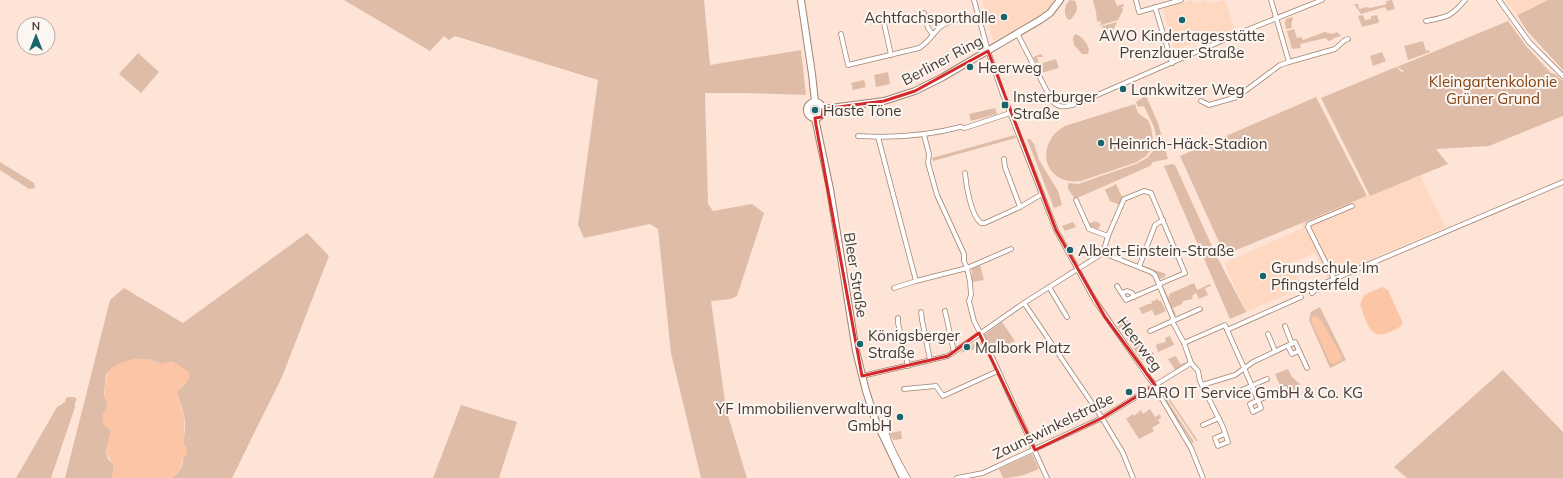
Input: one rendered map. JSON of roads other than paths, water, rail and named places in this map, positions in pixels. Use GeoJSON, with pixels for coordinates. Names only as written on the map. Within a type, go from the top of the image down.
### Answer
{"type":"FeatureCollection","features":[{"type":"Feature","properties":{"kind":"street"},"geometry":{"type":"LineString","coordinates":[[801,0],[815,102]]}},
{"type":"Feature","properties":{"kind":"street","name":"Heerweg"},"geometry":{"type":"LineString","coordinates":[[974,0],[988,51],[1010,113],[1056,230],[1078,269],[1087,289],[1105,317],[1155,385],[1191,448],[1203,478]]}},
{"type":"Feature","properties":{"kind":"street","name":"Berliner Ring"},"geometry":{"type":"LineString","coordinates":[[823,110],[877,102],[899,97],[938,80],[1047,16],[1060,0]]}},
{"type":"Feature","properties":{"kind":"street"},"geometry":{"type":"LineString","coordinates":[[1136,0],[1139,12],[1181,0]]}},
{"type":"Feature","properties":{"kind":"street"},"geometry":{"type":"LineString","coordinates":[[1271,0],[1289,62]]}},
{"type":"Feature","properties":{"kind":"street"},"geometry":{"type":"LineString","coordinates":[[1017,34],[1049,95],[1056,105],[1065,107],[1079,103],[1276,18],[1322,0]]}},
{"type":"Feature","properties":{"kind":"street"},"geometry":{"type":"LineString","coordinates":[[1426,21],[1447,17],[1455,12],[1465,0]]}},
{"type":"Feature","properties":{"kind":"street"},"geometry":{"type":"LineString","coordinates":[[1499,0],[1529,42],[1563,76]]}},
{"type":"Feature","properties":{"kind":"street"},"geometry":{"type":"LineString","coordinates":[[1155,7],[1172,63]]}},
{"type":"Feature","properties":{"kind":"street"},"geometry":{"type":"LineString","coordinates":[[924,13],[928,28],[933,36]]}},
{"type":"Feature","properties":{"kind":"street"},"geometry":{"type":"LineString","coordinates":[[841,34],[848,65],[919,48],[926,44],[945,24],[979,16]]}},
{"type":"Feature","properties":{"kind":"street"},"geometry":{"type":"LineString","coordinates":[[884,23],[891,55]]}},
{"type":"Feature","properties":{"kind":"street"},"geometry":{"type":"LineString","coordinates":[[1200,101],[1210,105],[1237,97],[1280,65],[1335,49],[1348,39]]}},
{"type":"Feature","properties":{"kind":"street"},"geometry":{"type":"LineString","coordinates":[[815,102],[820,104],[823,110],[820,116],[815,118],[809,115],[807,109],[810,104],[815,102]]}},
{"type":"Feature","properties":{"kind":"street"},"geometry":{"type":"LineString","coordinates":[[858,136],[878,137],[924,135],[960,127],[965,128],[1010,113]]}},
{"type":"Feature","properties":{"kind":"street","name":"Bleer Straße"},"geometry":{"type":"LineString","coordinates":[[815,118],[830,189],[853,333],[862,376],[875,419],[902,478]]}},
{"type":"Feature","properties":{"kind":"street"},"geometry":{"type":"LineString","coordinates":[[924,135],[929,154],[928,163],[937,195],[964,254],[971,295],[969,301],[974,321],[979,334],[988,348],[1047,478]]}},
{"type":"Feature","properties":{"kind":"street"},"geometry":{"type":"LineString","coordinates":[[878,137],[916,281]]}},
{"type":"Feature","properties":{"kind":"street"},"geometry":{"type":"LineString","coordinates":[[1004,159],[1005,167],[1020,207]]}},
{"type":"Feature","properties":{"kind":"street"},"geometry":{"type":"LineString","coordinates":[[965,173],[975,217],[981,223],[985,223],[1020,207],[1042,194]]}},
{"type":"Feature","properties":{"kind":"street"},"geometry":{"type":"LineString","coordinates":[[1312,293],[1320,285],[1563,182]]}},
{"type":"Feature","properties":{"kind":"street"},"geometry":{"type":"LineString","coordinates":[[862,376],[948,356],[1024,303],[1103,253],[1108,236],[1124,199],[1144,191],[1151,193],[1186,273],[1126,300],[1117,286]]}},
{"type":"Feature","properties":{"kind":"street"},"geometry":{"type":"LineString","coordinates":[[1076,200],[1089,228],[1108,236]]}},
{"type":"Feature","properties":{"kind":"street"},"geometry":{"type":"LineString","coordinates":[[1334,279],[1308,228],[1309,224],[1352,206]]}},
{"type":"Feature","properties":{"kind":"street"},"geometry":{"type":"LineString","coordinates":[[1139,267],[1155,225],[1163,220]]}},
{"type":"Feature","properties":{"kind":"street"},"geometry":{"type":"LineString","coordinates":[[894,288],[967,268],[1011,249]]}},
{"type":"Feature","properties":{"kind":"street"},"geometry":{"type":"LineString","coordinates":[[1103,253],[1151,272],[1155,275],[1173,318],[1172,321],[1184,343],[1191,363],[1198,372],[1201,383],[1219,418],[1225,434]]}},
{"type":"Feature","properties":{"kind":"street"},"geometry":{"type":"LineString","coordinates":[[1049,287],[1068,317]]}},
{"type":"Feature","properties":{"kind":"street"},"geometry":{"type":"LineString","coordinates":[[1122,293],[1127,291],[1132,293],[1134,297]]}},
{"type":"Feature","properties":{"kind":"street"},"geometry":{"type":"LineString","coordinates":[[1184,343],[1301,298]]}},
{"type":"Feature","properties":{"kind":"street"},"geometry":{"type":"LineString","coordinates":[[1024,303],[1102,418],[1123,453],[1133,478]]}},
{"type":"Feature","properties":{"kind":"street"},"geometry":{"type":"LineString","coordinates":[[1150,331],[1200,309]]}},
{"type":"Feature","properties":{"kind":"street"},"geometry":{"type":"LineString","coordinates":[[945,311],[954,352]]}},
{"type":"Feature","properties":{"kind":"street"},"geometry":{"type":"LineString","coordinates":[[922,312],[922,320],[930,360]]}},
{"type":"Feature","properties":{"kind":"street"},"geometry":{"type":"LineString","coordinates":[[898,318],[908,366]]}},
{"type":"Feature","properties":{"kind":"street"},"geometry":{"type":"LineString","coordinates":[[1285,326],[1292,354],[1299,351]]}},
{"type":"Feature","properties":{"kind":"street"},"geometry":{"type":"LineString","coordinates":[[1226,328],[1258,400],[1285,388]]}},
{"type":"Feature","properties":{"kind":"street"},"geometry":{"type":"LineString","coordinates":[[1268,334],[1275,351]]}},
{"type":"Feature","properties":{"kind":"street"},"geometry":{"type":"LineString","coordinates":[[1201,383],[1222,380],[1245,369],[1253,362],[1295,342],[1307,368]]}},
{"type":"Feature","properties":{"kind":"street"},"geometry":{"type":"LineString","coordinates":[[1155,385],[1191,363]]}},
{"type":"Feature","properties":{"kind":"street"},"geometry":{"type":"LineString","coordinates":[[904,389],[936,386],[943,396],[998,371]]}},
{"type":"Feature","properties":{"kind":"street"},"geometry":{"type":"LineString","coordinates":[[1235,393],[1267,379]]}},
{"type":"Feature","properties":{"kind":"street","name":"Zaunswinkelstraße"},"geometry":{"type":"LineString","coordinates":[[957,478],[983,473],[1035,450],[1102,418],[1155,385]]}},
{"type":"Feature","properties":{"kind":"street"},"geometry":{"type":"LineString","coordinates":[[1203,426],[1219,418]]}},
{"type":"Feature","properties":{"kind":"street"},"geometry":{"type":"LineString","coordinates":[[886,421],[884,426],[888,437],[908,478]]}},
{"type":"Feature","properties":{"kind":"place","name":"Achtfachsporthalle"},"geometry":{"type":"Point","coordinates":[1004,17]}},
{"type":"Feature","properties":{"kind":"place","name":"AWO Kindertagesstätte Prenzlauer Straße"},"geometry":{"type":"Point","coordinates":[1182,20]}},
{"type":"Feature","properties":{"kind":"place","name":"Heerweg"},"geometry":{"type":"Point","coordinates":[970,67]}},
{"type":"Feature","properties":{"kind":"place","name":"Lankwitzer Weg"},"geometry":{"type":"Point","coordinates":[1123,89]}},
{"type":"Feature","properties":{"kind":"place","name":"Insterburger Straße"},"geometry":{"type":"Point","coordinates":[1005,105]}},
{"type":"Feature","properties":{"kind":"place","name":"Haste Töne"},"geometry":{"type":"Point","coordinates":[815,110]}},
{"type":"Feature","properties":{"kind":"place","name":"Heinrich-Häck-Stadion"},"geometry":{"type":"Point","coordinates":[1101,143]}},
{"type":"Feature","properties":{"kind":"place","name":"Albert-Einstein-Straße"},"geometry":{"type":"Point","coordinates":[1070,250]}},
{"type":"Feature","properties":{"kind":"place","name":"Grundschule Im Pfingsterfeld"},"geometry":{"type":"Point","coordinates":[1263,276]}},
{"type":"Feature","properties":{"kind":"place","name":"Königsberger Straße"},"geometry":{"type":"Point","coordinates":[860,344]}},
{"type":"Feature","properties":{"kind":"place","name":"Malbork Platz"},"geometry":{"type":"Point","coordinates":[967,347]}},
{"type":"Feature","properties":{"kind":"place","name":"BARO IT Service GmbH & Co. KG"},"geometry":{"type":"Point","coordinates":[1129,392]}},
{"type":"Feature","properties":{"kind":"place","name":"YF Immobilienverwaltung GmbH"},"geometry":{"type":"Point","coordinates":[900,417]}},
{"type":"Feature","properties":{"kind":"park label","name":"Kleingartenkolonie Grüner Grund"},"geometry":{"type":"Point","coordinates":[1493,90]}}]}
